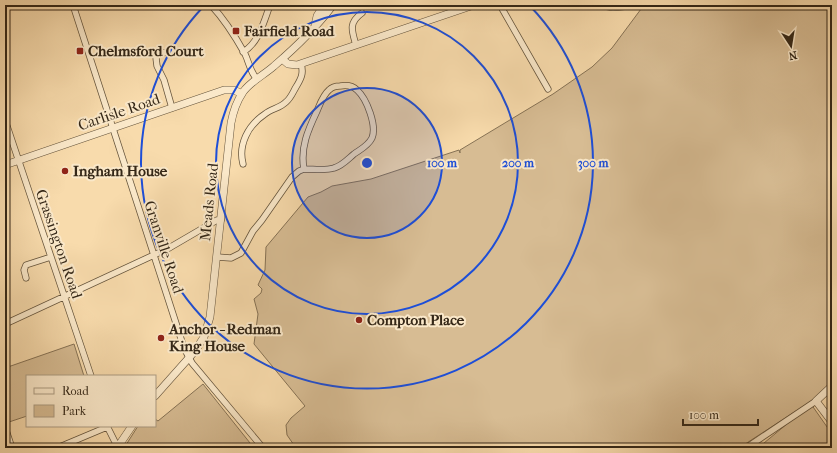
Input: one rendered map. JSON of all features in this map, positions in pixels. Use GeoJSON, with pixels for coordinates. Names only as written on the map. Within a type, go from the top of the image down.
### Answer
{"type":"FeatureCollection","features":[{"type":"Feature","properties":{"kind":"street","name":"Granville Road"},"geometry":{"type":"LineString","coordinates":[[73,5],[184,348],[189,358],[263,448]]}},
{"type":"Feature","properties":{"kind":"street"},"geometry":{"type":"LineString","coordinates":[[211,5],[233,33],[244,52],[251,72],[257,80]]}},
{"type":"Feature","properties":{"kind":"street"},"geometry":{"type":"LineString","coordinates":[[244,52],[255,42],[270,5]]}},
{"type":"Feature","properties":{"kind":"street","name":"Meads Road"},"geometry":{"type":"LineString","coordinates":[[315,25],[317,16],[324,5]]}},
{"type":"Feature","properties":{"kind":"street","name":"Meads Road"},"geometry":{"type":"LineString","coordinates":[[156,395],[189,358],[204,337],[210,317],[231,123],[234,109],[242,94],[250,85],[300,43],[315,25],[322,20],[333,5]]}},
{"type":"Feature","properties":{"kind":"street"},"geometry":{"type":"LineString","coordinates":[[282,59],[292,65],[301,64],[464,6],[474,5]]}},
{"type":"Feature","properties":{"kind":"street"},"geometry":{"type":"LineString","coordinates":[[500,5],[548,89]]}},
{"type":"Feature","properties":{"kind":"street"},"geometry":{"type":"LineString","coordinates":[[601,5],[613,7],[636,5]]}},
{"type":"Feature","properties":{"kind":"street"},"geometry":{"type":"LineString","coordinates":[[356,45],[352,34],[352,24],[354,20],[362,13]]}},
{"type":"Feature","properties":{"kind":"street"},"geometry":{"type":"LineString","coordinates":[[172,108],[167,87],[156,62],[159,53],[174,52]]}},
{"type":"Feature","properties":{"kind":"street"},"geometry":{"type":"LineString","coordinates":[[243,164],[241,150],[246,136],[258,118],[265,113],[285,104],[290,99],[302,77],[303,72],[301,64]]}},
{"type":"Feature","properties":{"kind":"street"},"geometry":{"type":"LineString","coordinates":[[217,258],[231,258],[241,254],[253,231],[292,177],[299,171],[304,169],[329,169],[337,167],[365,147],[373,132],[373,122],[366,102],[356,89],[348,86],[335,87],[329,90],[324,97],[312,121],[306,139],[302,158],[304,169]]}},
{"type":"Feature","properties":{"kind":"street","name":"Carlisle Road"},"geometry":{"type":"LineString","coordinates":[[5,165],[224,90],[234,90],[242,94]]}},
{"type":"Feature","properties":{"kind":"street","name":"Grassington Road"},"geometry":{"type":"LineString","coordinates":[[5,120],[90,375]]}},
{"type":"Feature","properties":{"kind":"street"},"geometry":{"type":"LineString","coordinates":[[5,324],[175,245],[217,220],[220,220]]}},
{"type":"Feature","properties":{"kind":"street"},"geometry":{"type":"LineString","coordinates":[[26,278],[24,270],[26,265],[51,257]]}},
{"type":"Feature","properties":{"kind":"street"},"geometry":{"type":"LineString","coordinates":[[746,448],[816,401],[832,386]]}},
{"type":"Feature","properties":{"kind":"street"},"geometry":{"type":"LineString","coordinates":[[816,401],[832,422]]}},
{"type":"Feature","properties":{"kind":"street"},"geometry":{"type":"LineString","coordinates":[[5,427],[12,448]]}},
{"type":"Feature","properties":{"kind":"street"},"geometry":{"type":"LineString","coordinates":[[57,448],[105,427]]}},
{"type":"Feature","properties":{"kind":"street"},"geometry":{"type":"LineString","coordinates":[[107,427],[114,442],[118,447],[131,427]]}},
{"type":"Feature","properties":{"kind":"green space"},"geometry":{"type":"Polygon","coordinates":[[[644,5],[832,5],[832,382],[813,400],[739,448],[296,448],[287,435],[286,425],[291,418],[305,406],[254,344],[258,314],[254,299],[261,293],[262,289],[258,285],[265,270],[266,247],[308,197],[332,186],[371,179],[459,150],[460,153],[460,150],[553,94],[592,67],[612,48],[644,5]]]}},
{"type":"Feature","properties":{"kind":"green space"},"geometry":{"type":"Polygon","coordinates":[[[74,344],[84,375],[26,375],[26,416],[9,422],[5,409],[5,368],[74,344]]]}},
{"type":"Feature","properties":{"kind":"green space"},"geometry":{"type":"Polygon","coordinates":[[[203,384],[254,448],[124,448],[137,427],[156,427],[156,420],[158,421],[203,384]]]}},
{"type":"Feature","properties":{"kind":"green space"},"geometry":{"type":"Polygon","coordinates":[[[811,404],[832,434],[832,448],[758,448],[811,404]]]}},
{"type":"Feature","properties":{"kind":"place","name":"Fairfield Road"},"geometry":{"type":"Point","coordinates":[236,31]}},
{"type":"Feature","properties":{"kind":"place","name":"Chelmsford Court"},"geometry":{"type":"Point","coordinates":[80,51]}},
{"type":"Feature","properties":{"kind":"place","name":"Ingham House"},"geometry":{"type":"Point","coordinates":[65,171]}},
{"type":"Feature","properties":{"kind":"place","name":"Compton Place"},"geometry":{"type":"Point","coordinates":[359,320]}},
{"type":"Feature","properties":{"kind":"place","name":"Anchor - Redman King House"},"geometry":{"type":"Point","coordinates":[161,338]}}]}
